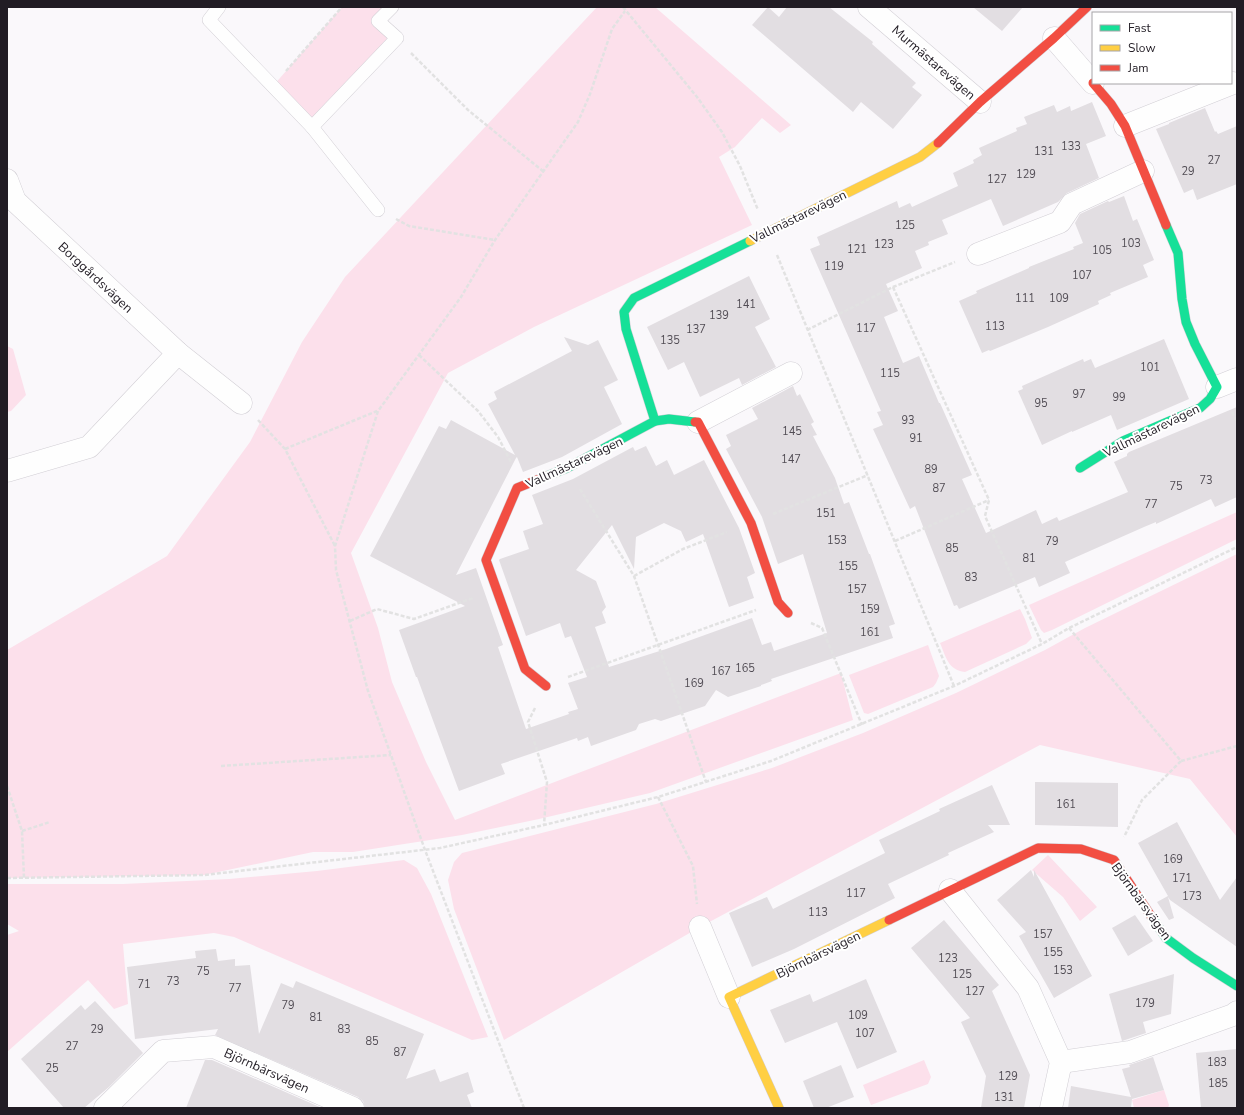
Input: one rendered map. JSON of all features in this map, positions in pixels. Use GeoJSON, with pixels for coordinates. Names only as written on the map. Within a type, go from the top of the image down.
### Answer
{"type":"FeatureCollection","features":[{"type":"Feature","properties":{"kind":"street","name":"Murmästarevägen"},"geometry":{"type":"LineString","coordinates":[[869,7],[980,102]]}},
{"type":"Feature","properties":{"kind":"street","name":"Vallmästarevägen"},"geometry":{"type":"LineString","coordinates":[[656,422],[626,329],[624,312],[634,298],[920,157],[946,136],[980,102],[1054,38],[1087,7]]}},
{"type":"Feature","properties":{"kind":"street"},"geometry":{"type":"LineString","coordinates":[[1054,38],[1092,82]]}},
{"type":"Feature","properties":{"kind":"street"},"geometry":{"type":"LineString","coordinates":[[1094,84],[1111,104],[1125,126],[1178,253],[1182,299],[1186,322],[1195,344],[1217,387],[1237,379]]}},
{"type":"Feature","properties":{"kind":"street"},"geometry":{"type":"LineString","coordinates":[[1125,126],[1230,84]]}},
{"type":"Feature","properties":{"kind":"street"},"geometry":{"type":"LineString","coordinates":[[978,254],[1060,222],[1072,204],[1143,171]]}},
{"type":"Feature","properties":{"kind":"street","name":"Borggårdsvägen"},"geometry":{"type":"LineString","coordinates":[[7,180],[11,202],[178,353],[241,403]]}},
{"type":"Feature","properties":{"kind":"street"},"geometry":{"type":"LineString","coordinates":[[7,471],[89,446],[178,353]]}},
{"type":"Feature","properties":{"kind":"street"},"geometry":{"type":"LineString","coordinates":[[788,613],[778,602],[751,523],[698,422],[791,373]]}},
{"type":"Feature","properties":{"kind":"street","name":"Vallmästarevägen"},"geometry":{"type":"LineString","coordinates":[[1080,468],[1123,441],[1200,408],[1210,399],[1217,387]]}},
{"type":"Feature","properties":{"kind":"street","name":"Vallmästarevägen"},"geometry":{"type":"LineString","coordinates":[[546,686],[525,669],[486,560],[517,488],[567,468],[656,422],[669,419],[698,422]]}},
{"type":"Feature","properties":{"kind":"street","name":"Björnbärsvägen"},"geometry":{"type":"LineString","coordinates":[[729,997],[1038,848],[1081,849],[1114,860],[1166,938],[1193,958],[1237,986]]}},
{"type":"Feature","properties":{"kind":"street"},"geometry":{"type":"LineString","coordinates":[[950,890],[1028,988],[1061,1062],[1051,1108]]}},
{"type":"Feature","properties":{"kind":"street"},"geometry":{"type":"LineString","coordinates":[[700,927],[729,997],[779,1108]]}},
{"type":"Feature","properties":{"kind":"street"},"geometry":{"type":"LineString","coordinates":[[1061,1062],[1130,1052],[1233,1015],[1237,1012]]}},
{"type":"Feature","properties":{"kind":"street","name":"Björnbärsvägen"},"geometry":{"type":"LineString","coordinates":[[105,1108],[163,1051],[214,1046],[353,1108]]}},
{"type":"Feature","properties":{"kind":"lane"},"geometry":{"type":"LineString","coordinates":[[219,7],[209,20],[312,127],[378,210]]}},
{"type":"Feature","properties":{"kind":"lane"},"geometry":{"type":"LineString","coordinates":[[312,127],[397,38],[378,21],[392,7]]}},
{"type":"Feature","properties":{"kind":"path"},"geometry":{"type":"LineString","coordinates":[[272,86],[342,7]]}},
{"type":"Feature","properties":{"kind":"path"},"geometry":{"type":"LineString","coordinates":[[623,7],[697,97],[722,132],[740,166],[954,686]]}},
{"type":"Feature","properties":{"kind":"path"},"geometry":{"type":"LineString","coordinates":[[334,546],[378,411],[461,297],[495,240],[578,122],[590,94],[612,29],[625,11]]}},
{"type":"Feature","properties":{"kind":"path"},"geometry":{"type":"LineString","coordinates":[[397,38],[468,110],[544,172]]}},
{"type":"Feature","properties":{"kind":"path"},"geometry":{"type":"LineString","coordinates":[[378,210],[409,226],[495,240]]}},
{"type":"Feature","properties":{"kind":"path"},"geometry":{"type":"LineString","coordinates":[[807,330],[894,287],[978,254]]}},
{"type":"Feature","properties":{"kind":"path"},"geometry":{"type":"LineString","coordinates":[[894,287],[989,500],[985,516],[1042,644]]}},
{"type":"Feature","properties":{"kind":"path"},"geometry":{"type":"LineString","coordinates":[[419,355],[478,411],[498,437],[524,485]]}},
{"type":"Feature","properties":{"kind":"path"},"geometry":{"type":"LineString","coordinates":[[241,403],[285,449],[334,546],[336,570],[368,691],[425,850],[524,1108]]}},
{"type":"Feature","properties":{"kind":"path"},"geometry":{"type":"LineString","coordinates":[[285,449],[378,411]]}},
{"type":"Feature","properties":{"kind":"path"},"geometry":{"type":"LineString","coordinates":[[567,468],[634,576],[706,782]]}},
{"type":"Feature","properties":{"kind":"path"},"geometry":{"type":"LineString","coordinates":[[634,576],[683,550],[868,475]]}},
{"type":"Feature","properties":{"kind":"path"},"geometry":{"type":"LineString","coordinates":[[895,541],[989,500]]}},
{"type":"Feature","properties":{"kind":"path"},"geometry":{"type":"LineString","coordinates":[[7,878],[204,875],[425,850],[544,825],[658,797],[771,761],[954,686],[1042,644],[1069,628],[1237,547]]}},
{"type":"Feature","properties":{"kind":"path"},"geometry":{"type":"LineString","coordinates":[[350,621],[377,609],[414,619],[496,590]]}},
{"type":"Feature","properties":{"kind":"path"},"geometry":{"type":"LineString","coordinates":[[544,825],[547,782],[528,722],[546,686],[778,602]]}},
{"type":"Feature","properties":{"kind":"path"},"geometry":{"type":"LineString","coordinates":[[788,613],[822,628],[862,724]]}},
{"type":"Feature","properties":{"kind":"path"},"geometry":{"type":"LineString","coordinates":[[1069,628],[1181,761]]}},
{"type":"Feature","properties":{"kind":"path"},"geometry":{"type":"LineString","coordinates":[[1123,839],[1142,800],[1181,761],[1237,746]]}},
{"type":"Feature","properties":{"kind":"path"},"geometry":{"type":"LineString","coordinates":[[221,766],[391,755]]}},
{"type":"Feature","properties":{"kind":"path"},"geometry":{"type":"LineString","coordinates":[[7,786],[22,831],[24,878]]}},
{"type":"Feature","properties":{"kind":"path"},"geometry":{"type":"LineString","coordinates":[[658,797],[693,866],[700,927]]}},
{"type":"Feature","properties":{"kind":"path"},"geometry":{"type":"LineString","coordinates":[[22,831],[50,822]]}},
{"type":"Feature","properties":{"kind":"shaded area"},"geometry":{"type":"Polygon","coordinates":[[[342,7],[392,7],[378,21],[397,38],[312,127],[273,86],[342,7]]]}},
{"type":"Feature","properties":{"kind":"shaded area"},"geometry":{"type":"Polygon","coordinates":[[[597,7],[655,7],[791,125],[780,133],[762,118],[735,147],[719,157],[752,225],[534,327],[448,373],[351,553],[378,628],[392,682],[426,762],[455,820],[841,673],[853,720],[650,793],[462,835],[353,852],[313,852],[204,875],[7,878],[7,650],[167,556],[250,442],[302,342],[345,277],[597,7]]]}},
{"type":"Feature","properties":{"kind":"shaded area"},"geometry":{"type":"Polygon","coordinates":[[[7,346],[13,349],[26,395],[11,411],[7,412],[7,346]]]}},
{"type":"Feature","properties":{"kind":"shaded area"},"geometry":{"type":"Polygon","coordinates":[[[1237,512],[1237,539],[1052,630],[1044,633],[1041,630],[1029,605],[1237,512]]]}},
{"type":"Feature","properties":{"kind":"shaded area"},"geometry":{"type":"Polygon","coordinates":[[[1237,554],[1237,837],[1190,779],[1040,745],[700,927],[504,1040],[454,909],[448,880],[454,862],[462,853],[656,804],[772,768],[863,733],[956,693],[1237,554]]]}},
{"type":"Feature","properties":{"kind":"shaded area"},"geometry":{"type":"Polygon","coordinates":[[[1020,609],[1032,638],[1026,644],[965,672],[959,671],[951,666],[940,643],[1020,609]]]}},
{"type":"Feature","properties":{"kind":"shaded area"},"geometry":{"type":"Polygon","coordinates":[[[928,645],[939,676],[933,687],[868,714],[864,713],[849,675],[928,645]]]}},
{"type":"Feature","properties":{"kind":"shaded area"},"geometry":{"type":"Polygon","coordinates":[[[1048,855],[1097,907],[1080,921],[1063,897],[1032,870],[1048,855]]]}},
{"type":"Feature","properties":{"kind":"shaded area"},"geometry":{"type":"Polygon","coordinates":[[[404,860],[417,868],[431,894],[488,1037],[472,1040],[234,937],[214,933],[123,944],[128,1004],[114,1009],[88,980],[7,1052],[7,935],[19,931],[7,924],[7,884],[123,884],[229,879],[317,871],[404,860]]]}},
{"type":"Feature","properties":{"kind":"shaded area"},"geometry":{"type":"Polygon","coordinates":[[[924,1060],[931,1077],[928,1084],[871,1105],[863,1085],[924,1060]]]}},
{"type":"Feature","properties":{"kind":"shaded area"},"geometry":{"type":"Polygon","coordinates":[[[1164,1090],[1169,1105],[1168,1108],[1134,1108],[1132,1100],[1164,1090]]]}},
{"type":"Feature","properties":{"kind":"building"},"geometry":{"type":"Polygon","coordinates":[[[768,7],[779,17],[787,7],[829,7],[873,42],[872,44],[916,83],[912,87],[922,95],[893,129],[861,102],[853,112],[752,25],[768,7]]]}},
{"type":"Feature","properties":{"kind":"building"},"geometry":{"type":"Polygon","coordinates":[[[973,7],[1023,7],[1002,31],[973,7]]]}},
{"type":"Feature","properties":{"kind":"building"},"geometry":{"type":"Polygon","coordinates":[[[1092,102],[1106,136],[1086,144],[1099,178],[1067,193],[1058,202],[1003,226],[991,199],[942,220],[948,234],[928,242],[929,245],[915,251],[922,268],[886,284],[898,311],[884,317],[903,363],[919,356],[972,475],[962,479],[986,533],[1036,510],[1042,524],[1057,517],[1059,521],[1128,492],[1114,462],[1127,456],[1129,452],[1237,407],[1237,497],[1215,507],[1211,499],[1065,562],[1070,573],[1039,587],[1035,577],[959,609],[957,605],[954,606],[915,506],[910,509],[873,429],[883,425],[877,412],[881,411],[810,249],[820,245],[817,237],[897,201],[899,208],[910,203],[912,207],[958,186],[953,173],[974,163],[973,160],[982,155],[979,148],[1017,131],[1016,128],[1027,124],[1024,117],[1054,105],[1057,112],[1070,106],[1071,111],[1092,102]]]}},
{"type":"Feature","properties":{"kind":"building"},"geometry":{"type":"Polygon","coordinates":[[[1205,108],[1215,132],[1216,131],[1218,134],[1237,126],[1237,184],[1197,200],[1193,189],[1184,193],[1156,129],[1205,108]]]}},
{"type":"Feature","properties":{"kind":"building"},"geometry":{"type":"Polygon","coordinates":[[[1124,196],[1133,221],[1137,219],[1154,260],[1143,265],[1148,277],[1110,293],[1111,295],[1098,301],[1099,304],[1048,327],[982,353],[959,301],[977,293],[976,291],[1029,267],[1074,249],[1073,247],[1083,243],[1075,223],[1080,214],[1108,201],[1109,202],[1124,196]]]}},
{"type":"Feature","properties":{"kind":"building"},"geometry":{"type":"Polygon","coordinates":[[[749,276],[770,319],[755,327],[776,367],[742,385],[739,378],[700,397],[684,362],[668,370],[647,327],[749,276]]]}},
{"type":"Feature","properties":{"kind":"building"},"geometry":{"type":"Polygon","coordinates":[[[564,337],[588,345],[598,340],[618,380],[604,387],[622,424],[562,457],[523,472],[517,457],[456,575],[476,568],[503,645],[498,647],[526,729],[569,714],[568,712],[578,709],[568,683],[587,677],[571,636],[565,638],[560,623],[526,636],[499,560],[529,549],[523,531],[543,524],[532,495],[573,479],[633,447],[635,451],[646,446],[656,466],[667,460],[674,475],[704,460],[739,528],[755,573],[747,577],[754,598],[729,607],[703,534],[686,542],[681,531],[664,523],[636,537],[634,569],[612,525],[576,570],[596,581],[606,607],[602,612],[606,623],[595,627],[609,667],[666,649],[752,618],[762,645],[771,642],[774,651],[827,633],[803,554],[778,564],[762,517],[726,449],[731,446],[726,435],[758,419],[752,408],[793,386],[797,396],[800,394],[814,422],[811,424],[817,435],[813,436],[835,478],[844,504],[849,502],[870,554],[895,624],[889,626],[893,638],[771,679],[772,681],[761,686],[728,697],[716,690],[705,706],[661,721],[655,719],[639,724],[636,730],[591,746],[588,737],[578,741],[577,738],[501,764],[505,774],[459,791],[399,630],[465,606],[370,556],[439,426],[446,429],[451,420],[515,455],[488,404],[497,399],[494,392],[572,351],[564,337]]]}},
{"type":"Feature","properties":{"kind":"building"},"geometry":{"type":"Polygon","coordinates":[[[1164,339],[1189,399],[1117,430],[1111,415],[1042,445],[1018,391],[1023,389],[1022,386],[1083,359],[1084,362],[1091,359],[1095,368],[1164,339]]]}},
{"type":"Feature","properties":{"kind":"building"},"geometry":{"type":"Polygon","coordinates":[[[1035,782],[1118,783],[1118,827],[1035,825],[1035,782]]]}},
{"type":"Feature","properties":{"kind":"building"},"geometry":{"type":"Polygon","coordinates":[[[992,785],[1010,825],[988,825],[994,832],[948,853],[949,855],[888,884],[895,898],[794,949],[752,967],[729,913],[767,897],[773,909],[885,853],[879,840],[940,811],[939,809],[992,785]]]}},
{"type":"Feature","properties":{"kind":"building"},"geometry":{"type":"Polygon","coordinates":[[[1177,822],[1220,900],[1237,877],[1237,947],[1170,900],[1168,897],[1174,918],[1169,920],[1157,902],[1168,896],[1138,843],[1177,822]]]}},
{"type":"Feature","properties":{"kind":"building"},"geometry":{"type":"Polygon","coordinates":[[[1031,870],[1034,877],[1034,870],[1092,976],[1054,998],[1019,936],[1026,932],[997,900],[1031,870]]]}},
{"type":"Feature","properties":{"kind":"building"},"geometry":{"type":"Polygon","coordinates":[[[1135,915],[1153,941],[1128,956],[1112,928],[1135,915]]]}},
{"type":"Feature","properties":{"kind":"building"},"geometry":{"type":"Polygon","coordinates":[[[944,920],[999,985],[992,991],[1030,1075],[1024,1108],[981,1108],[986,1076],[961,1022],[970,1018],[911,948],[944,920]]]}},
{"type":"Feature","properties":{"kind":"building"},"geometry":{"type":"Polygon","coordinates":[[[216,949],[218,961],[235,959],[235,966],[250,965],[259,1034],[281,983],[293,988],[296,981],[424,1034],[406,1079],[435,1069],[440,1082],[468,1072],[474,1092],[467,1095],[472,1108],[365,1108],[363,1101],[358,1097],[215,1035],[218,1029],[135,1039],[127,967],[196,958],[195,951],[216,949]]]}},
{"type":"Feature","properties":{"kind":"building"},"geometry":{"type":"Polygon","coordinates":[[[1174,974],[1171,1014],[1143,1022],[1146,1033],[1122,1041],[1109,994],[1174,974]]]}},
{"type":"Feature","properties":{"kind":"building"},"geometry":{"type":"Polygon","coordinates":[[[866,979],[897,1052],[857,1069],[837,1022],[785,1043],[770,1010],[810,994],[813,1002],[866,979]]]}},
{"type":"Feature","properties":{"kind":"building"},"geometry":{"type":"Polygon","coordinates":[[[95,1001],[143,1053],[109,1087],[84,1108],[64,1108],[21,1059],[81,1005],[85,1010],[95,1001]]]}},
{"type":"Feature","properties":{"kind":"building"},"geometry":{"type":"Polygon","coordinates":[[[1237,1049],[1237,1108],[1201,1108],[1196,1053],[1237,1049]]]}},
{"type":"Feature","properties":{"kind":"building"},"geometry":{"type":"Polygon","coordinates":[[[1153,1057],[1164,1090],[1132,1099],[1131,1108],[1068,1108],[1071,1086],[1131,1097],[1122,1069],[1130,1067],[1129,1065],[1153,1057]]]}},
{"type":"Feature","properties":{"kind":"building"},"geometry":{"type":"Polygon","coordinates":[[[205,1060],[212,1060],[322,1108],[186,1108],[205,1060]]]}},
{"type":"Feature","properties":{"kind":"building"},"geometry":{"type":"Polygon","coordinates":[[[841,1065],[854,1097],[826,1108],[814,1108],[803,1081],[841,1065]]]}},
{"type":"Feature","properties":{"kind":"traffic: fast"},"geometry":{"type":"LineString","coordinates":[[1080,468],[1123,441],[1200,408],[1210,399],[1217,387],[1195,344],[1186,322],[1182,299],[1178,253],[1166,225]]}},
{"type":"Feature","properties":{"kind":"traffic: fast"},"geometry":{"type":"LineString","coordinates":[[695,422],[669,419],[655,421],[626,329],[624,312],[634,298],[750,241]]}},
{"type":"Feature","properties":{"kind":"traffic: fast"},"geometry":{"type":"LineString","coordinates":[[547,476],[567,468],[655,421]]}},
{"type":"Feature","properties":{"kind":"traffic: fast"},"geometry":{"type":"LineString","coordinates":[[1151,916],[1166,938],[1193,958],[1237,986]]}},
{"type":"Feature","properties":{"kind":"traffic: slow"},"geometry":{"type":"LineString","coordinates":[[750,241],[920,157],[938,143]]}},
{"type":"Feature","properties":{"kind":"traffic: slow"},"geometry":{"type":"LineString","coordinates":[[779,1108],[729,997],[889,920]]}},
{"type":"Feature","properties":{"kind":"traffic: jam"},"geometry":{"type":"LineString","coordinates":[[938,143],[980,102],[1054,38],[1087,7]]}},
{"type":"Feature","properties":{"kind":"traffic: jam"},"geometry":{"type":"LineString","coordinates":[[1094,84],[1111,104],[1125,126],[1166,225]]}},
{"type":"Feature","properties":{"kind":"traffic: jam"},"geometry":{"type":"LineString","coordinates":[[695,422],[698,422],[751,523],[778,602],[788,613]]}},
{"type":"Feature","properties":{"kind":"traffic: jam"},"geometry":{"type":"LineString","coordinates":[[546,686],[525,669],[486,560],[517,488],[547,476]]}},
{"type":"Feature","properties":{"kind":"traffic: jam"},"geometry":{"type":"LineString","coordinates":[[889,920],[1038,848],[1081,849],[1114,860],[1151,916]]}}]}
